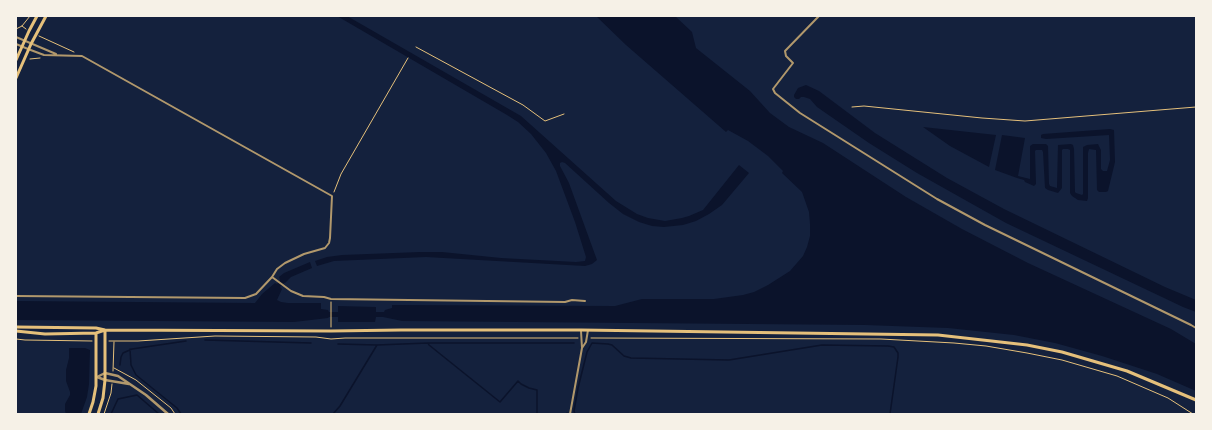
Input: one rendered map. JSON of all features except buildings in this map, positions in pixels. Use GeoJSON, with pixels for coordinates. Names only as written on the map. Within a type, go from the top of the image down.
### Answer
{"type":"FeatureCollection","features":[{"type":"Feature","properties":{"kind":"main road"},"geometry":{"type":"LineString","coordinates":[[16,60],[37,16]]}},
{"type":"Feature","properties":{"kind":"main road"},"geometry":{"type":"LineString","coordinates":[[16,78],[28,49],[46,16]]}},
{"type":"Feature","properties":{"kind":"main road"},"geometry":{"type":"LineString","coordinates":[[16,327],[96,328],[104,330],[588,330],[893,333],[938,335],[984,339],[1027,345],[1055,351],[1120,369],[1196,400]]}},
{"type":"Feature","properties":{"kind":"main road"},"geometry":{"type":"LineString","coordinates":[[89,414],[93,402],[97,377],[96,328]]}},
{"type":"Feature","properties":{"kind":"main road"},"geometry":{"type":"LineString","coordinates":[[16,331],[45,334],[96,333],[104,330]]}},
{"type":"Feature","properties":{"kind":"main road"},"geometry":{"type":"LineString","coordinates":[[98,414],[103,398],[105,380],[104,330]]}},
{"type":"Feature","properties":{"kind":"street"},"geometry":{"type":"LineString","coordinates":[[819,16],[785,51],[786,56],[793,63],[773,89],[775,94],[800,113],[937,199],[978,222],[1196,328]]}},
{"type":"Feature","properties":{"kind":"street"},"geometry":{"type":"LineString","coordinates":[[16,37],[57,55]]}},
{"type":"Feature","properties":{"kind":"street"},"geometry":{"type":"LineString","coordinates":[[16,44],[44,55],[82,56],[332,196],[330,238],[329,243],[325,248],[304,254],[285,263],[256,294],[244,298],[16,296]]}},
{"type":"Feature","properties":{"kind":"street"},"geometry":{"type":"LineString","coordinates":[[272,277],[291,291],[303,296],[324,297],[331,299],[584,301]]}},
{"type":"Feature","properties":{"kind":"street"},"geometry":{"type":"LineString","coordinates":[[581,330],[580,338],[582,348]]}},
{"type":"Feature","properties":{"kind":"street"},"geometry":{"type":"LineString","coordinates":[[570,414],[582,348],[587,338],[588,330]]}},
{"type":"Feature","properties":{"kind":"street"},"geometry":{"type":"LineString","coordinates":[[97,377],[105,374],[113,374],[122,378],[146,395],[168,414]]}},
{"type":"Feature","properties":{"kind":"street"},"geometry":{"type":"LineString","coordinates":[[97,377],[131,385]]}},
{"type":"Feature","properties":{"kind":"path"},"geometry":{"type":"LineString","coordinates":[[16,29],[22,26],[30,16]]}},
{"type":"Feature","properties":{"kind":"path"},"geometry":{"type":"LineString","coordinates":[[22,26],[29,31]]}},
{"type":"Feature","properties":{"kind":"path"},"geometry":{"type":"LineString","coordinates":[[36,35],[82,56]]}},
{"type":"Feature","properties":{"kind":"path"},"geometry":{"type":"LineString","coordinates":[[416,47],[522,105],[545,121],[564,114]]}},
{"type":"Feature","properties":{"kind":"path"},"geometry":{"type":"LineString","coordinates":[[24,59],[42,58]]}},
{"type":"Feature","properties":{"kind":"path"},"geometry":{"type":"LineString","coordinates":[[332,196],[341,174],[408,58]]}},
{"type":"Feature","properties":{"kind":"path"},"geometry":{"type":"LineString","coordinates":[[852,107],[864,106],[1025,121],[1196,107]]}},
{"type":"Feature","properties":{"kind":"path"},"geometry":{"type":"LineString","coordinates":[[331,299],[331,331]]}},
{"type":"Feature","properties":{"kind":"path"},"geometry":{"type":"LineString","coordinates":[[105,341],[114,342],[215,336],[330,339],[580,338]]}},
{"type":"Feature","properties":{"kind":"path"},"geometry":{"type":"LineString","coordinates":[[587,338],[881,339],[986,346],[1062,360],[1117,376],[1168,398],[1193,414]]}},
{"type":"Feature","properties":{"kind":"path"},"geometry":{"type":"LineString","coordinates":[[16,339],[96,341]]}},
{"type":"Feature","properties":{"kind":"path"},"geometry":{"type":"LineString","coordinates":[[113,374],[114,342]]}},
{"type":"Feature","properties":{"kind":"path"},"geometry":{"type":"LineString","coordinates":[[114,368],[136,380],[171,408],[175,414]]}},
{"type":"Feature","properties":{"kind":"path"},"geometry":{"type":"LineString","coordinates":[[104,414],[113,381]]}},
{"type":"Feature","properties":{"kind":"water"},"geometry":{"type":"Polygon","coordinates":[[[337,16],[347,16],[521,116],[616,201],[637,214],[648,218],[665,221],[689,216],[703,210],[739,165],[749,173],[722,205],[709,214],[696,221],[683,225],[664,227],[652,226],[639,222],[623,214],[565,163],[560,163],[560,166],[569,183],[597,260],[592,264],[585,266],[426,257],[334,261],[317,266],[315,261],[327,257],[420,252],[442,252],[501,258],[576,262],[585,261],[586,257],[556,171],[546,153],[531,134],[518,122],[507,115],[337,16]]]}},
{"type":"Feature","properties":{"kind":"water"},"geometry":{"type":"Polygon","coordinates":[[[596,16],[675,16],[692,32],[696,48],[750,91],[770,113],[789,127],[823,143],[906,197],[962,229],[1028,263],[1171,329],[1196,344],[1196,391],[1157,374],[1102,356],[1055,343],[1014,335],[948,328],[865,325],[402,321],[383,317],[376,317],[375,322],[338,322],[338,317],[294,322],[16,320],[16,301],[255,303],[262,294],[275,283],[277,284],[280,280],[279,277],[284,273],[310,262],[312,268],[291,277],[280,287],[282,289],[277,300],[288,303],[321,303],[321,309],[328,310],[329,312],[338,312],[338,306],[376,307],[376,312],[384,312],[385,310],[392,308],[392,305],[615,306],[642,299],[714,299],[743,295],[754,292],[768,285],[790,271],[803,256],[810,236],[809,212],[802,192],[782,173],[783,171],[768,156],[748,141],[728,130],[726,132],[626,45],[596,16]]]}},
{"type":"Feature","properties":{"kind":"water"},"geometry":{"type":"Polygon","coordinates":[[[806,85],[819,91],[875,133],[947,178],[1004,209],[1165,287],[1196,300],[1196,312],[1006,223],[917,173],[869,143],[817,107],[810,99],[801,97],[796,99],[794,95],[798,88],[806,85]]]}},
{"type":"Feature","properties":{"kind":"water"},"geometry":{"type":"Polygon","coordinates":[[[923,127],[996,135],[989,167],[950,146],[923,127]]]}},
{"type":"Feature","properties":{"kind":"water"},"geometry":{"type":"Polygon","coordinates":[[[1110,129],[1114,130],[1115,162],[1108,191],[1099,192],[1097,190],[1096,150],[1089,149],[1087,201],[1078,200],[1070,193],[1070,150],[1068,149],[1062,150],[1062,188],[1058,193],[1045,188],[1042,150],[1035,151],[1036,184],[1034,186],[1025,182],[1024,180],[995,170],[1002,135],[1025,138],[1018,176],[1030,179],[1030,146],[1033,144],[1046,144],[1048,146],[1049,184],[1050,186],[1057,188],[1058,145],[1071,144],[1073,145],[1074,149],[1075,192],[1082,195],[1083,147],[1098,144],[1101,150],[1101,169],[1103,171],[1107,171],[1110,160],[1109,135],[1046,139],[1041,138],[1041,135],[1110,129]]]}},
{"type":"Feature","properties":{"kind":"water"},"geometry":{"type":"Polygon","coordinates":[[[69,348],[85,348],[90,350],[89,384],[87,397],[81,414],[66,414],[65,411],[65,404],[70,395],[66,381],[69,348]]]}},
{"type":"Feature","properties":{"kind":"waterway"},"geometry":{"type":"LineString","coordinates":[[205,340],[311,343]]}},
{"type":"Feature","properties":{"kind":"waterway"},"geometry":{"type":"LineString","coordinates":[[120,365],[123,353],[132,349],[186,341]]}},
{"type":"Feature","properties":{"kind":"waterway"},"geometry":{"type":"LineString","coordinates":[[428,343],[574,343]]}},
{"type":"Feature","properties":{"kind":"waterway"},"geometry":{"type":"LineString","coordinates":[[338,344],[377,345],[428,343],[500,402],[518,381],[529,388],[537,390],[537,414]]}},
{"type":"Feature","properties":{"kind":"waterway"},"geometry":{"type":"LineString","coordinates":[[575,414],[574,411],[578,388],[587,352],[592,343],[612,345],[624,356],[631,358],[729,360],[822,345],[894,347],[898,353],[898,357],[890,414]]}},
{"type":"Feature","properties":{"kind":"waterway"},"geometry":{"type":"LineString","coordinates":[[333,414],[340,406],[377,345]]}},
{"type":"Feature","properties":{"kind":"waterway"},"geometry":{"type":"LineString","coordinates":[[130,349],[131,365],[136,375],[177,408],[181,414]]}},
{"type":"Feature","properties":{"kind":"waterway"},"geometry":{"type":"LineString","coordinates":[[111,414],[118,399],[137,395],[159,414]]}}]}
